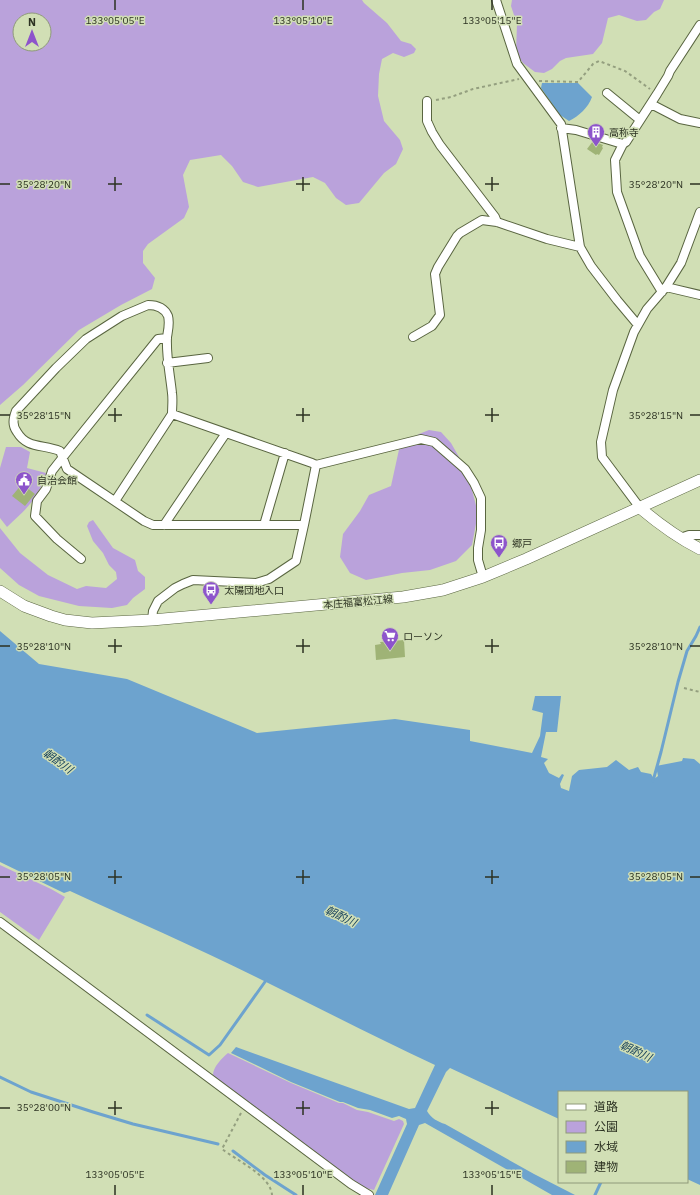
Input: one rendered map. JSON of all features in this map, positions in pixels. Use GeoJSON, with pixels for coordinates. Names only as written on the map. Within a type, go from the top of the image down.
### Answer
{"type":"FeatureCollection","features":[{"type":"Feature","properties":{"kind":"main road","name":"本庄福富松江線"},"geometry":{"type":"LineString","coordinates":[[0,591],[24,606],[38,612],[65,620],[92,623],[152,620],[403,597],[443,590],[482,577],[526,559],[700,480]]}},
{"type":"Feature","properties":{"kind":"main road"},"geometry":{"type":"LineString","coordinates":[[640,508],[660,525],[700,549]]}},
{"type":"Feature","properties":{"kind":"street"},"geometry":{"type":"LineString","coordinates":[[496,0],[517,64],[561,124],[580,247],[591,266],[638,325]]}},
{"type":"Feature","properties":{"kind":"street"},"geometry":{"type":"LineString","coordinates":[[700,25],[670,71],[651,104],[626,142],[623,144],[615,160],[617,192],[640,256],[664,290],[700,295]]}},
{"type":"Feature","properties":{"kind":"street"},"geometry":{"type":"LineString","coordinates":[[607,93],[640,120]]}},
{"type":"Feature","properties":{"kind":"street"},"geometry":{"type":"LineString","coordinates":[[427,101],[427,121],[432,132],[440,145],[495,217],[497,222]]}},
{"type":"Feature","properties":{"kind":"street"},"geometry":{"type":"LineString","coordinates":[[651,104],[680,119],[700,123]]}},
{"type":"Feature","properties":{"kind":"street"},"geometry":{"type":"LineString","coordinates":[[561,128],[576,130],[623,144]]}},
{"type":"Feature","properties":{"kind":"street"},"geometry":{"type":"LineString","coordinates":[[640,508],[602,457],[601,442],[613,390],[634,332],[647,309],[664,290],[681,263],[700,212]]}},
{"type":"Feature","properties":{"kind":"street"},"geometry":{"type":"LineString","coordinates":[[413,337],[432,326],[440,314],[436,274],[438,267],[457,236],[482,220],[497,222],[547,239],[580,247]]}},
{"type":"Feature","properties":{"kind":"street"},"geometry":{"type":"LineString","coordinates":[[115,501],[172,414],[172,394],[167,363],[169,320],[161,307],[154,305],[148,305],[122,316],[86,339],[16,411],[13,419],[15,429],[21,439],[29,444],[60,451],[68,469],[144,521],[153,525],[304,525]]}},
{"type":"Feature","properties":{"kind":"street"},"geometry":{"type":"LineString","coordinates":[[81,559],[57,540],[35,516],[37,501],[46,489],[52,471],[63,457],[158,339],[167,338]]}},
{"type":"Feature","properties":{"kind":"street"},"geometry":{"type":"LineString","coordinates":[[167,363],[208,358]]}},
{"type":"Feature","properties":{"kind":"street"},"geometry":{"type":"LineString","coordinates":[[172,414],[316,465],[420,439],[434,442],[465,469],[481,498],[481,530],[478,560],[482,577]]}},
{"type":"Feature","properties":{"kind":"street"},"geometry":{"type":"LineString","coordinates":[[164,525],[226,433]]}},
{"type":"Feature","properties":{"kind":"street"},"geometry":{"type":"LineString","coordinates":[[264,525],[285,453]]}},
{"type":"Feature","properties":{"kind":"street"},"geometry":{"type":"LineString","coordinates":[[152,620],[153,611],[158,602],[175,588],[193,580],[256,583],[269,579],[296,561],[316,465]]}},
{"type":"Feature","properties":{"kind":"street"},"geometry":{"type":"LineString","coordinates":[[680,538],[689,535],[700,535]]}},
{"type":"Feature","properties":{"kind":"street"},"geometry":{"type":"LineString","coordinates":[[0,922],[351,1184],[369,1195]]}},
{"type":"Feature","properties":{"kind":"path"},"geometry":{"type":"LineString","coordinates":[[427,101],[451,97],[473,89],[529,79],[578,82],[593,64],[599,61],[625,71],[657,94]]}},
{"type":"Feature","properties":{"kind":"path"},"geometry":{"type":"LineString","coordinates":[[684,688],[700,692]]}},
{"type":"Feature","properties":{"kind":"path"},"geometry":{"type":"LineString","coordinates":[[246,1106],[222,1149],[267,1181],[272,1189],[272,1195]]}},
{"type":"Feature","properties":{"kind":"green space"},"geometry":{"type":"Polygon","coordinates":[[[0,0],[362,0],[387,23],[401,41],[411,44],[416,49],[414,53],[404,57],[393,53],[382,59],[379,74],[378,96],[384,121],[400,140],[403,149],[396,164],[384,173],[359,203],[346,205],[336,198],[325,183],[313,177],[258,187],[243,182],[232,166],[221,155],[190,160],[183,175],[189,207],[184,218],[148,244],[143,251],[143,263],[155,278],[152,289],[121,305],[79,330],[23,385],[0,405],[0,0]]]}},
{"type":"Feature","properties":{"kind":"green space"},"geometry":{"type":"Polygon","coordinates":[[[512,0],[664,0],[660,9],[654,12],[646,20],[637,21],[619,15],[608,18],[602,43],[593,54],[566,58],[560,61],[552,69],[544,73],[535,72],[523,63],[516,53],[517,24],[511,6],[512,0]]]}},
{"type":"Feature","properties":{"kind":"green space"},"geometry":{"type":"Polygon","coordinates":[[[429,430],[441,432],[451,443],[467,471],[478,513],[472,545],[456,561],[430,570],[402,573],[366,580],[350,573],[340,557],[343,534],[360,511],[369,495],[391,486],[400,445],[429,430]]]}},
{"type":"Feature","properties":{"kind":"green space"},"geometry":{"type":"Polygon","coordinates":[[[6,447],[21,447],[30,452],[27,468],[46,473],[39,490],[31,503],[7,527],[0,518],[0,468],[6,447]]]}},
{"type":"Feature","properties":{"kind":"green space"},"geometry":{"type":"Polygon","coordinates":[[[93,520],[113,548],[135,560],[138,571],[145,577],[145,589],[133,598],[127,605],[112,608],[79,606],[39,596],[19,585],[0,568],[0,528],[20,553],[48,575],[77,589],[86,586],[106,588],[117,579],[116,572],[109,565],[103,553],[93,541],[87,526],[89,522],[93,520]]]}},
{"type":"Feature","properties":{"kind":"green space"},"geometry":{"type":"Polygon","coordinates":[[[0,865],[65,897],[39,940],[0,912],[0,865]]]}},
{"type":"Feature","properties":{"kind":"green space"},"geometry":{"type":"Polygon","coordinates":[[[228,1053],[291,1083],[357,1110],[368,1112],[394,1121],[399,1119],[403,1121],[404,1124],[374,1190],[365,1188],[353,1180],[225,1086],[213,1075],[216,1066],[228,1053]]]}},
{"type":"Feature","properties":{"kind":"water"},"geometry":{"type":"Polygon","coordinates":[[[542,83],[578,83],[592,97],[583,111],[569,121],[560,115],[541,88],[542,83]]]}},
{"type":"Feature","properties":{"kind":"water","name":"朝酌川"},"geometry":{"type":"Polygon","coordinates":[[[0,631],[39,664],[127,679],[257,733],[395,719],[470,730],[470,741],[532,753],[540,736],[543,713],[532,710],[535,696],[561,696],[557,732],[546,732],[541,757],[548,759],[544,763],[549,773],[559,778],[562,774],[564,775],[560,784],[561,788],[569,791],[572,776],[579,770],[607,767],[616,760],[629,770],[638,767],[641,772],[651,774],[654,779],[658,776],[656,766],[682,761],[683,758],[694,759],[700,764],[700,1185],[688,1179],[688,1091],[558,1091],[558,1119],[450,1068],[446,1072],[427,1111],[431,1116],[437,1121],[575,1195],[552,1195],[425,1123],[419,1125],[388,1195],[375,1195],[407,1124],[406,1119],[399,1116],[392,1118],[340,1102],[291,1082],[231,1053],[236,1047],[409,1109],[415,1108],[435,1065],[211,955],[70,891],[64,893],[0,862],[0,631]]]}},
{"type":"Feature","properties":{"kind":"building","name":"高称寺"},"geometry":{"type":"Polygon","coordinates":[[[593,141],[603,145],[599,155],[596,155],[587,149],[593,141]]]}},
{"type":"Feature","properties":{"kind":"building","name":"自治会館"},"geometry":{"type":"Polygon","coordinates":[[[22,484],[35,494],[25,506],[12,496],[22,484]]]}},
{"type":"Feature","properties":{"kind":"building","name":"ローソン"},"geometry":{"type":"Polygon","coordinates":[[[404,640],[405,657],[376,660],[375,645],[381,644],[380,642],[404,640]]]}},
{"type":"Feature","properties":{"kind":"waterway"},"geometry":{"type":"LineString","coordinates":[[653,781],[687,651],[700,627]]}},
{"type":"Feature","properties":{"kind":"waterway"},"geometry":{"type":"LineString","coordinates":[[147,1015],[209,1055],[220,1045],[267,979]]}},
{"type":"Feature","properties":{"kind":"waterway"},"geometry":{"type":"LineString","coordinates":[[0,1077],[31,1092],[93,1112],[133,1124],[218,1144]]}},
{"type":"Feature","properties":{"kind":"waterway"},"geometry":{"type":"LineString","coordinates":[[233,1151],[265,1175],[296,1195]]}},
{"type":"Feature","properties":{"kind":"waterway"},"geometry":{"type":"LineString","coordinates":[[595,1195],[601,1183]]}},
{"type":"Feature","properties":{"kind":"place","name":"高称寺"},"geometry":{"type":"Point","coordinates":[596,147]}},
{"type":"Feature","properties":{"kind":"place","name":"自治会館"},"geometry":{"type":"Point","coordinates":[24,495]}},
{"type":"Feature","properties":{"kind":"place","name":"郷戸"},"geometry":{"type":"Point","coordinates":[499,558]}},
{"type":"Feature","properties":{"kind":"place","name":"太陽団地入口"},"geometry":{"type":"Point","coordinates":[211,605]}},
{"type":"Feature","properties":{"kind":"place","name":"ローソン"},"geometry":{"type":"Point","coordinates":[390,651]}}]}
